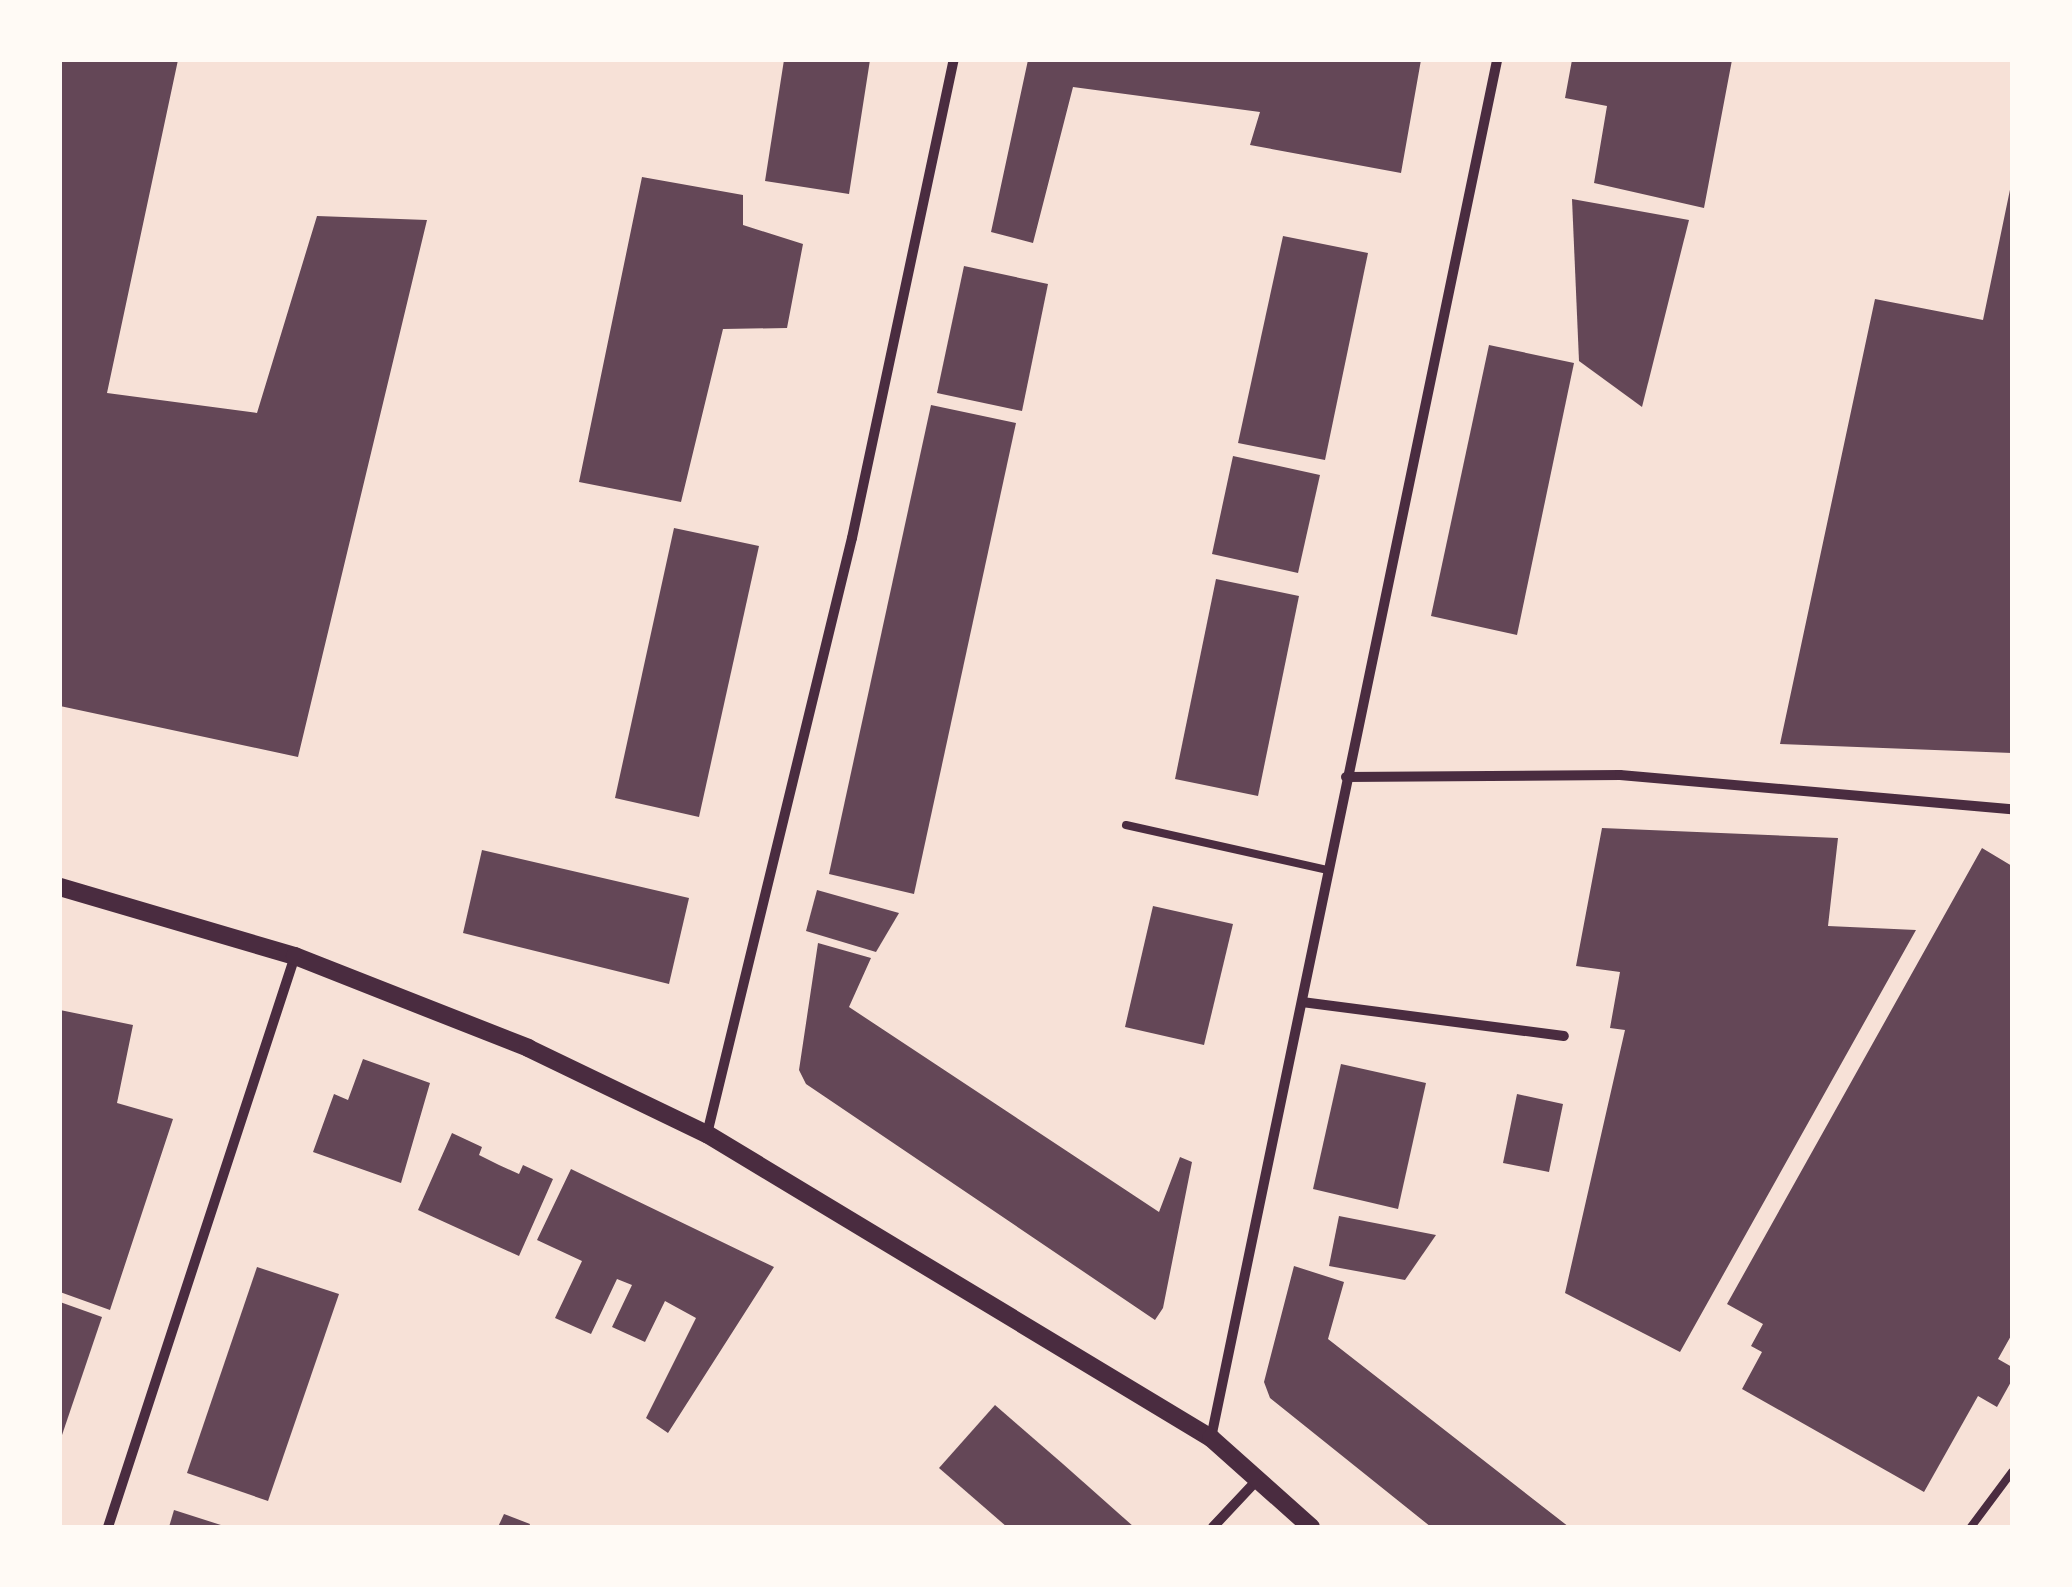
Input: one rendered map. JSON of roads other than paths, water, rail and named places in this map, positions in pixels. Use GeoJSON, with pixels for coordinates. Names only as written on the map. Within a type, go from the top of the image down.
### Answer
{"type":"FeatureCollection","features":[{"type":"Feature","properties":{"kind":"street"},"geometry":{"type":"LineString","coordinates":[[707,1134],[852,538],[954,60]]}},
{"type":"Feature","properties":{"kind":"street"},"geometry":{"type":"LineString","coordinates":[[1212,1438],[1496,60]]}},
{"type":"Feature","properties":{"kind":"street"},"geometry":{"type":"LineString","coordinates":[[1346,777],[1620,775],[2012,809]]}},
{"type":"Feature","properties":{"kind":"street"},"geometry":{"type":"LineString","coordinates":[[60,887],[295,956],[528,1048],[707,1134],[1212,1438],[1311,1527]]}},
{"type":"Feature","properties":{"kind":"street"},"geometry":{"type":"LineString","coordinates":[[108,1527],[295,956]]}},
{"type":"Feature","properties":{"kind":"street"},"geometry":{"type":"LineString","coordinates":[[1302,1002],[1564,1036]]}},
{"type":"Feature","properties":{"kind":"street"},"geometry":{"type":"LineString","coordinates":[[1213,1527],[1258,1478]]}},
{"type":"Feature","properties":{"kind":"lane"},"geometry":{"type":"LineString","coordinates":[[1126,825],[1328,870]]}},
{"type":"Feature","properties":{"kind":"lane"},"geometry":{"type":"LineString","coordinates":[[1971,1527],[2012,1472]]}}]}
